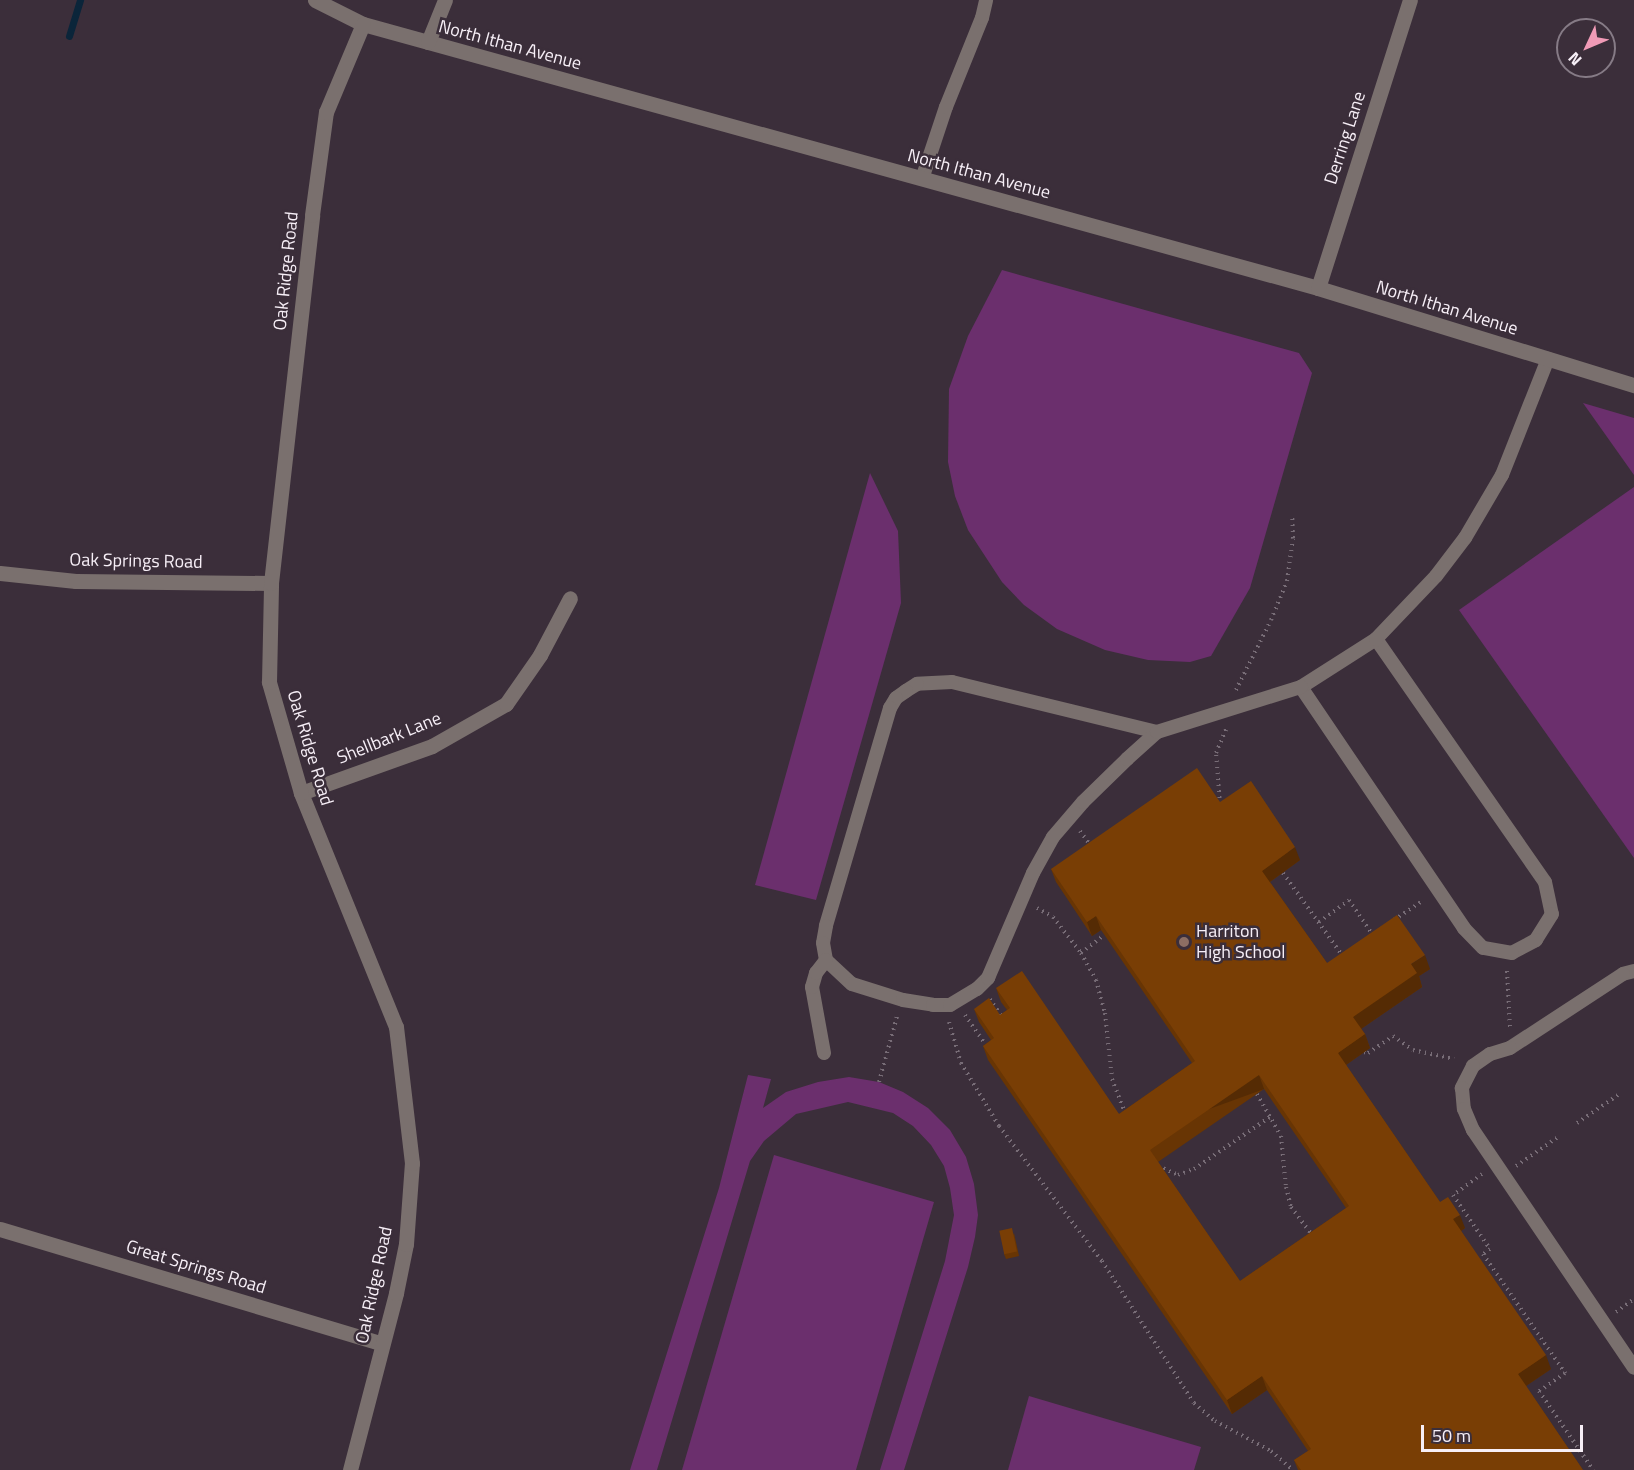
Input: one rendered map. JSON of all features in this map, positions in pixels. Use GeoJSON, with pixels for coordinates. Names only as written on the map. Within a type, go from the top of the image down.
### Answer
{"type":"FeatureCollection","features":[{"type":"Feature","properties":{"kind":"street","name":"North Ithan Avenue"},"geometry":{"type":"LineString","coordinates":[[315,0],[363,24],[1318,288],[1634,385]]}},
{"type":"Feature","properties":{"kind":"street"},"geometry":{"type":"LineString","coordinates":[[428,42],[445,0]]}},
{"type":"Feature","properties":{"kind":"street","name":"Derring Lane"},"geometry":{"type":"LineString","coordinates":[[1318,288],[1410,0]]}},
{"type":"Feature","properties":{"kind":"street","name":"Oak Ridge Road"},"geometry":{"type":"LineString","coordinates":[[350,1470],[381,1343],[396,1293],[406,1244],[412,1162],[396,1027],[301,793],[269,682],[271,583],[312,215],[326,112],[363,24]]}},
{"type":"Feature","properties":{"kind":"street","name":"Oak Springs Road"},"geometry":{"type":"LineString","coordinates":[[0,573],[76,581],[271,583]]}},
{"type":"Feature","properties":{"kind":"street","name":"Shellbark Lane"},"geometry":{"type":"LineString","coordinates":[[301,793],[432,746],[506,704],[540,655],[570,598]]}},
{"type":"Feature","properties":{"kind":"street","name":"Great Springs Road"},"geometry":{"type":"LineString","coordinates":[[0,1229],[381,1343]]}},
{"type":"Feature","properties":{"kind":"lane"},"geometry":{"type":"LineString","coordinates":[[922,179],[946,107],[987,0]]}},
{"type":"Feature","properties":{"kind":"lane"},"geometry":{"type":"LineString","coordinates":[[1157,732],[952,682],[917,684],[906,691],[896,698],[890,708],[826,926],[823,944],[826,960],[852,984],[903,1000],[950,1005],[977,989],[994,966],[1033,873],[1053,837],[1083,802],[1157,732],[1301,687],[1376,639],[1436,576],[1465,538],[1502,476],[1548,359]]}},
{"type":"Feature","properties":{"kind":"lane"},"geometry":{"type":"LineString","coordinates":[[1301,687],[1464,928],[1483,948],[1512,953],[1536,940],[1552,914],[1545,882],[1376,639]]}},
{"type":"Feature","properties":{"kind":"lane"},"geometry":{"type":"LineString","coordinates":[[824,1053],[812,987],[816,973],[826,960]]}},
{"type":"Feature","properties":{"kind":"lane"},"geometry":{"type":"LineString","coordinates":[[1634,971],[1623,974],[1510,1048],[1490,1054],[1473,1066],[1462,1088],[1464,1109],[1473,1130],[1634,1368]]}},
{"type":"Feature","properties":{"kind":"path"},"geometry":{"type":"LineString","coordinates":[[1236,690],[1272,620],[1287,581],[1293,538],[1292,515]]}},
{"type":"Feature","properties":{"kind":"path"},"geometry":{"type":"LineString","coordinates":[[1221,810],[1216,753],[1226,729]]}},
{"type":"Feature","properties":{"kind":"path"},"geometry":{"type":"LineString","coordinates":[[1078,828],[1096,855]]}},
{"type":"Feature","properties":{"kind":"path"},"geometry":{"type":"LineString","coordinates":[[1283,873],[1342,955]]}},
{"type":"Feature","properties":{"kind":"path"},"geometry":{"type":"LineString","coordinates":[[1319,922],[1349,900],[1370,935],[1382,928]]}},
{"type":"Feature","properties":{"kind":"path"},"geometry":{"type":"LineString","coordinates":[[1392,921],[1421,902]]}},
{"type":"Feature","properties":{"kind":"path"},"geometry":{"type":"LineString","coordinates":[[1034,906],[1053,917],[1081,953],[1095,981],[1105,1013],[1112,1079],[1126,1115]]}},
{"type":"Feature","properties":{"kind":"path"},"geometry":{"type":"LineString","coordinates":[[1081,953],[1104,935]]}},
{"type":"Feature","properties":{"kind":"path"},"geometry":{"type":"LineString","coordinates":[[1334,961],[1351,949]]}},
{"type":"Feature","properties":{"kind":"path"},"geometry":{"type":"LineString","coordinates":[[1507,971],[1510,1026]]}},
{"type":"Feature","properties":{"kind":"path"},"geometry":{"type":"LineString","coordinates":[[988,996],[1009,1026]]}},
{"type":"Feature","properties":{"kind":"path"},"geometry":{"type":"LineString","coordinates":[[879,1082],[897,1012]]}},
{"type":"Feature","properties":{"kind":"path"},"geometry":{"type":"LineString","coordinates":[[964,1013],[994,1056]]}},
{"type":"Feature","properties":{"kind":"path"},"geometry":{"type":"LineString","coordinates":[[948,1019],[961,1063],[999,1126],[1102,1261],[1194,1403],[1215,1421],[1271,1451],[1293,1470]]}},
{"type":"Feature","properties":{"kind":"path"},"geometry":{"type":"LineString","coordinates":[[1364,1052],[1368,1053],[1393,1036],[1413,1050],[1454,1059]]}},
{"type":"Feature","properties":{"kind":"path"},"geometry":{"type":"LineString","coordinates":[[1577,1124],[1621,1093]]}},
{"type":"Feature","properties":{"kind":"path"},"geometry":{"type":"LineString","coordinates":[[1257,1094],[1281,1136],[1286,1187],[1291,1207],[1319,1244]]}},
{"type":"Feature","properties":{"kind":"path"},"geometry":{"type":"LineString","coordinates":[[1155,1164],[1178,1175],[1194,1169],[1270,1117]]}},
{"type":"Feature","properties":{"kind":"path"},"geometry":{"type":"LineString","coordinates":[[1515,1166],[1558,1137]]}},
{"type":"Feature","properties":{"kind":"path"},"geometry":{"type":"LineString","coordinates":[[1446,1200],[1484,1172]]}},
{"type":"Feature","properties":{"kind":"path"},"geometry":{"type":"LineString","coordinates":[[1453,1195],[1490,1249],[1483,1254],[1565,1373],[1539,1391],[1593,1470]]}},
{"type":"Feature","properties":{"kind":"path"},"geometry":{"type":"LineString","coordinates":[[1616,1312],[1634,1299]]}},
{"type":"Feature","properties":{"kind":"shaded area"},"geometry":{"type":"Polygon","coordinates":[[[1002,270],[1299,353],[1312,373],[1250,588],[1211,656],[1190,662],[1148,660],[1105,650],[1057,629],[1024,605],[1002,582],[968,530],[955,496],[948,462],[949,389],[968,336],[1002,270]]]}},
{"type":"Feature","properties":{"kind":"shaded area"},"geometry":{"type":"Polygon","coordinates":[[[1583,403],[1634,418],[1634,475],[1583,403]]]}},
{"type":"Feature","properties":{"kind":"shaded area"},"geometry":{"type":"Polygon","coordinates":[[[870,473],[898,531],[901,603],[816,900],[755,885],[870,473]]]}},
{"type":"Feature","properties":{"kind":"shaded area"},"geometry":{"type":"Polygon","coordinates":[[[1634,487],[1634,858],[1459,610],[1634,487]]]}},
{"type":"Feature","properties":{"kind":"shaded area"},"geometry":{"type":"Polygon","coordinates":[[[748,1075],[771,1079],[763,1108],[786,1092],[818,1082],[849,1077],[879,1082],[903,1092],[928,1108],[950,1130],[966,1157],[974,1184],[978,1215],[975,1237],[968,1267],[904,1470],[880,1470],[945,1261],[954,1215],[950,1188],[944,1166],[931,1145],[913,1126],[893,1113],[848,1102],[796,1114],[764,1141],[750,1161],[657,1470],[630,1470],[719,1188],[748,1075]]]}},
{"type":"Feature","properties":{"kind":"shaded area"},"geometry":{"type":"Polygon","coordinates":[[[774,1155],[934,1202],[856,1470],[682,1470],[774,1155]]]}},
{"type":"Feature","properties":{"kind":"shaded area"},"geometry":{"type":"Polygon","coordinates":[[[1029,1396],[1201,1447],[1194,1470],[1008,1470],[1029,1396]]]}},
{"type":"Feature","properties":{"kind":"building"},"geometry":{"type":"Polygon","coordinates":[[[1197,768],[1220,802],[1251,781],[1295,847],[1262,871],[1327,963],[1397,915],[1425,955],[1411,964],[1417,973],[1353,1017],[1365,1034],[1338,1053],[1440,1202],[1448,1197],[1460,1215],[1453,1219],[1546,1355],[1518,1374],[1583,1470],[1301,1470],[1294,1460],[1311,1449],[1262,1376],[1227,1400],[983,1046],[994,1038],[974,1009],[989,998],[1000,1015],[1010,1008],[996,988],[1022,971],[1119,1114],[1195,1061],[1096,916],[1087,922],[1051,869],[1197,768]],[[1259,1075],[1150,1150],[1240,1281],[1349,1206],[1259,1075]]]}},
{"type":"Feature","properties":{"kind":"building"},"geometry":{"type":"Polygon","coordinates":[[[1012,1228],[1017,1251],[1004,1254],[999,1231],[1012,1228]]]}},
{"type":"Feature","properties":{"kind":"waterway"},"geometry":{"type":"LineString","coordinates":[[69,36],[80,0]]}},
{"type":"Feature","properties":{"kind":"place","name":"Harriton High School"},"geometry":{"type":"Point","coordinates":[1184,942]}}]}
